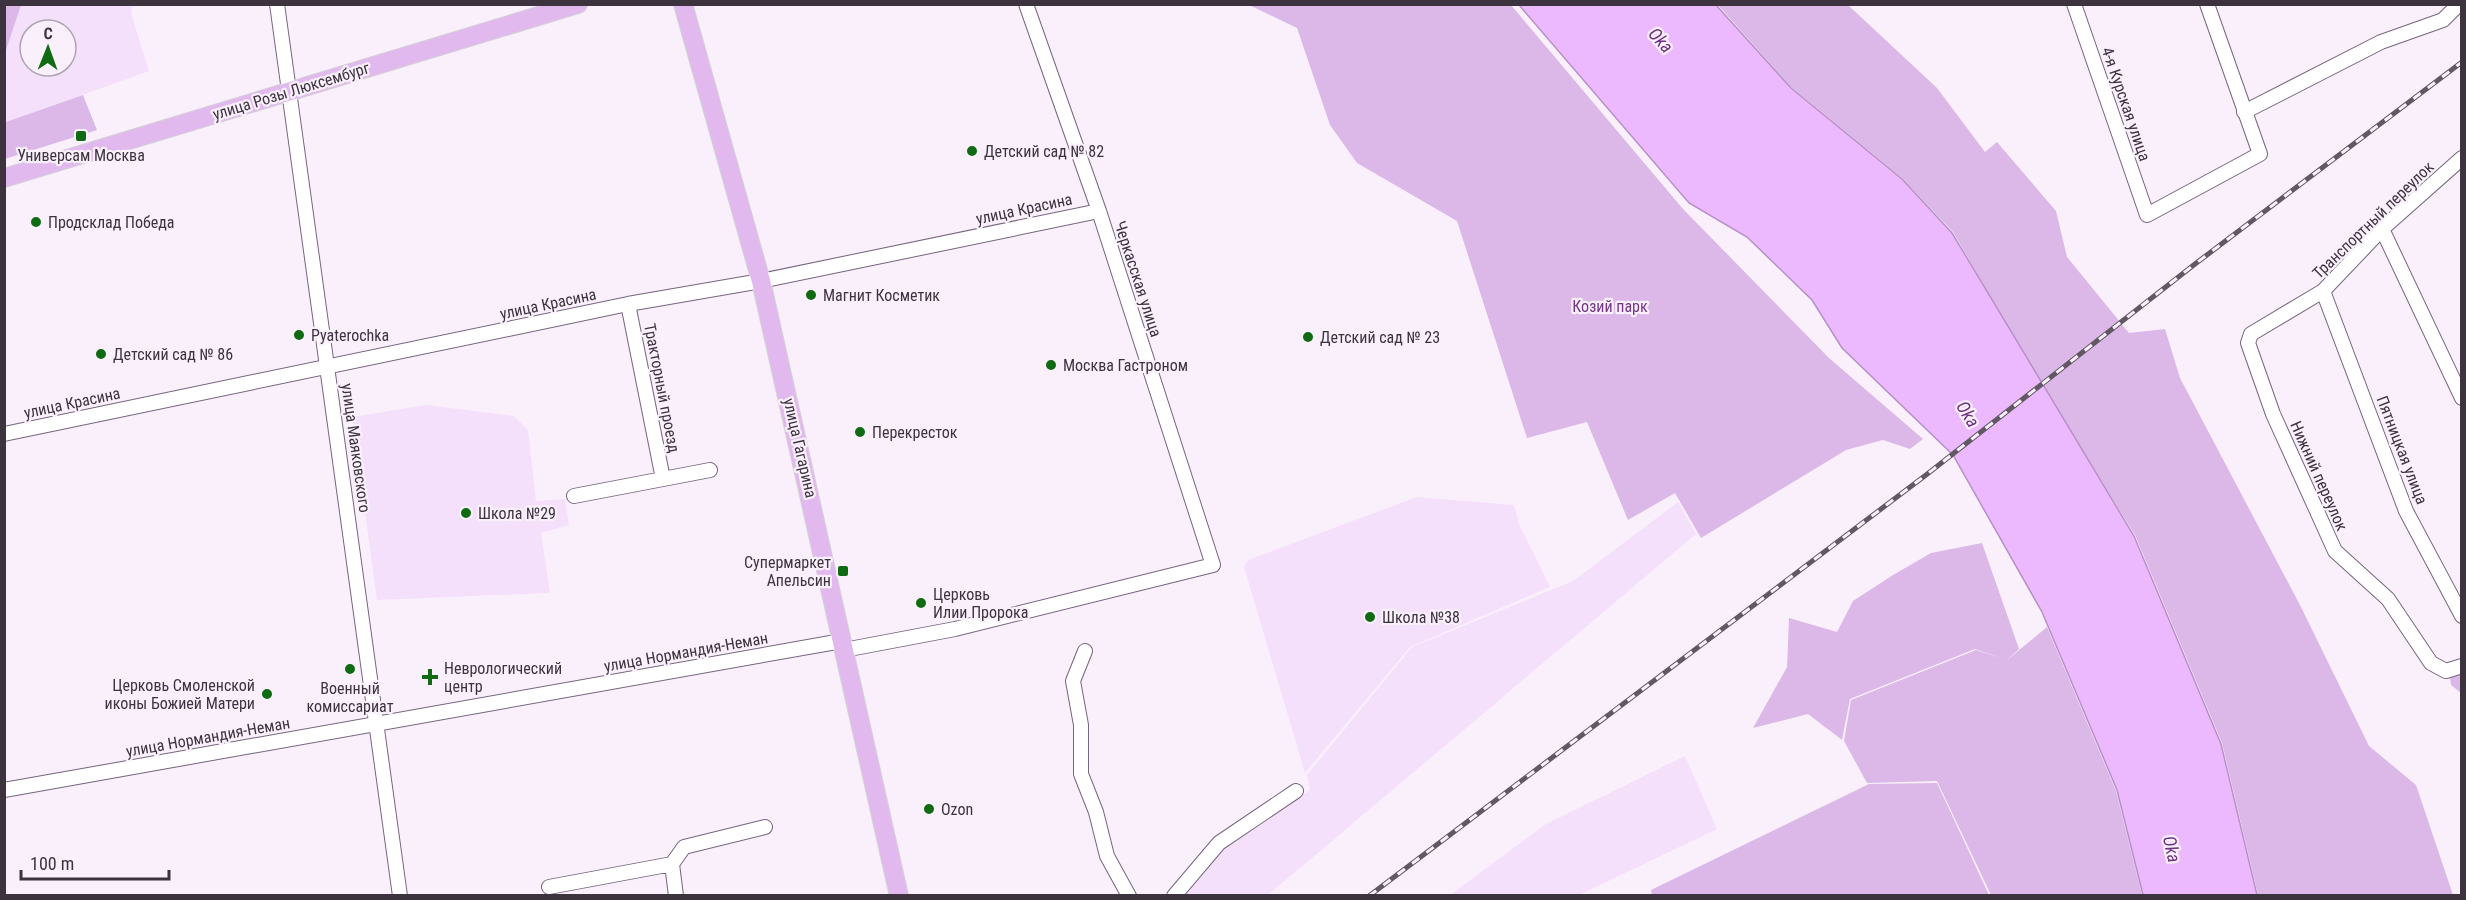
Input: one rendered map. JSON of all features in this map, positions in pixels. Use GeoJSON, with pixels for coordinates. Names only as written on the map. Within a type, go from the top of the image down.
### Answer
{"type":"FeatureCollection","features":[{"type":"Feature","properties":{"kind":"main road","name":"улица Розы Люксембург"},"geometry":{"type":"LineString","coordinates":[[4,178],[578,4]]}},
{"type":"Feature","properties":{"kind":"main road","name":"улица Гагарина"},"geometry":{"type":"LineString","coordinates":[[683,4],[761,281],[899,896]]}},
{"type":"Feature","properties":{"kind":"street","name":"улица Маяковского"},"geometry":{"type":"LineString","coordinates":[[277,4],[400,896]]}},
{"type":"Feature","properties":{"kind":"street","name":"Черкасская улица"},"geometry":{"type":"LineString","coordinates":[[1026,4],[1099,211],[1213,565]]}},
{"type":"Feature","properties":{"kind":"street","name":"4-я Курская улица"},"geometry":{"type":"LineString","coordinates":[[2074,4],[2147,215],[2260,154],[2244,112]]}},
{"type":"Feature","properties":{"kind":"street"},"geometry":{"type":"LineString","coordinates":[[2207,4],[2244,112],[2382,42],[2443,20],[2459,4]]}},
{"type":"Feature","properties":{"kind":"street","name":"Транспортный переулок"},"geometry":{"type":"LineString","coordinates":[[2248,343],[2251,334],[2323,291],[2382,229],[2462,158]]}},
{"type":"Feature","properties":{"kind":"street","name":"улица Красина"},"geometry":{"type":"LineString","coordinates":[[4,434],[628,304],[761,281],[1099,211]]}},
{"type":"Feature","properties":{"kind":"street"},"geometry":{"type":"LineString","coordinates":[[2382,229],[2462,398]]}},
{"type":"Feature","properties":{"kind":"street","name":"Пятницкая улица"},"geometry":{"type":"LineString","coordinates":[[2323,291],[2406,511],[2462,616]]}},
{"type":"Feature","properties":{"kind":"street","name":"Тракторный проезд"},"geometry":{"type":"LineString","coordinates":[[628,304],[663,479]]}},
{"type":"Feature","properties":{"kind":"street","name":"Нижний переулок"},"geometry":{"type":"LineString","coordinates":[[2248,343],[2273,414],[2335,551],[2388,599],[2431,663],[2446,671],[2462,666]]}},
{"type":"Feature","properties":{"kind":"street","name":"Тракторный проезд"},"geometry":{"type":"LineString","coordinates":[[574,496],[710,470]]}},
{"type":"Feature","properties":{"kind":"street","name":"улица Нормандия-Неман"},"geometry":{"type":"LineString","coordinates":[[4,790],[376,724],[955,629],[1213,565]]}},
{"type":"Feature","properties":{"kind":"street"},"geometry":{"type":"LineString","coordinates":[[1085,651],[1073,681],[1082,725],[1081,774],[1096,812],[1107,856],[1129,896]]}},
{"type":"Feature","properties":{"kind":"street"},"geometry":{"type":"LineString","coordinates":[[1174,896],[1220,843],[1296,791]]}},
{"type":"Feature","properties":{"kind":"street"},"geometry":{"type":"LineString","coordinates":[[549,887],[672,864],[684,848],[765,827]]}},
{"type":"Feature","properties":{"kind":"street"},"geometry":{"type":"LineString","coordinates":[[672,864],[676,896]]}},
{"type":"Feature","properties":{"kind":"shaded area"},"geometry":{"type":"Polygon","coordinates":[[[9,5],[133,5],[131,13],[149,71],[5,123],[4,17],[9,5]]]}},
{"type":"Feature","properties":{"kind":"shaded area","name":"Школа №29"},"geometry":{"type":"Polygon","coordinates":[[[426,405],[514,416],[528,430],[536,501],[565,499],[569,525],[541,533],[550,593],[377,600],[352,417],[426,405]]]}},
{"type":"Feature","properties":{"kind":"shaded area","name":"Школа №38"},"geometry":{"type":"Polygon","coordinates":[[[1417,497],[1514,505],[1519,524],[1550,587],[1410,647],[1305,773],[1244,567],[1248,560],[1417,497]]]}},
{"type":"Feature","properties":{"kind":"shaded area"},"geometry":{"type":"Polygon","coordinates":[[[1678,502],[1696,534],[1268,895],[1181,896],[1219,853],[1310,790],[1307,775],[1412,647],[1573,581],[1678,502]]]}},
{"type":"Feature","properties":{"kind":"shaded area"},"geometry":{"type":"Polygon","coordinates":[[[1685,756],[1717,829],[1579,895],[1450,895],[1546,824],[1685,756]]]}},
{"type":"Feature","properties":{"kind":"green space"},"geometry":{"type":"Polygon","coordinates":[[[4,5],[21,5],[5,53],[4,5]]]}},
{"type":"Feature","properties":{"kind":"green space","name":"Козий парк"},"geometry":{"type":"Polygon","coordinates":[[[1249,5],[1511,5],[1683,209],[1829,358],[1923,439],[1910,449],[1883,440],[1846,450],[1701,538],[1675,493],[1628,520],[1587,422],[1527,438],[1457,221],[1357,163],[1330,125],[1297,28],[1249,5]]]}},
{"type":"Feature","properties":{"kind":"green space"},"geometry":{"type":"Polygon","coordinates":[[[1718,5],[1848,5],[1937,88],[1985,152],[1997,142],[2056,211],[2067,257],[2129,333],[2165,329],[2180,378],[2301,607],[2369,746],[2416,785],[2453,895],[2258,895],[2222,743],[2135,535],[2039,380],[1953,232],[1902,178],[1791,87],[1718,5]]]}},
{"type":"Feature","properties":{"kind":"green space"},"geometry":{"type":"Polygon","coordinates":[[[83,95],[97,130],[5,159],[5,120],[6,122],[83,95]]]}},
{"type":"Feature","properties":{"kind":"green space"},"geometry":{"type":"Polygon","coordinates":[[[1982,543],[2019,649],[2006,661],[2047,627],[2116,791],[2142,895],[1991,895],[1937,781],[1867,783],[1844,741],[1851,700],[1976,650],[2004,659],[1975,649],[1850,699],[1842,740],[1808,714],[1753,728],[1787,667],[1789,618],[1837,632],[1853,601],[1893,575],[1931,553],[1982,543]]]}},
{"type":"Feature","properties":{"kind":"green space"},"geometry":{"type":"Polygon","coordinates":[[[2461,671],[2461,693],[2451,685],[2450,676],[2461,671]]]}},
{"type":"Feature","properties":{"kind":"green space"},"geometry":{"type":"Polygon","coordinates":[[[1937,783],[1989,895],[1652,895],[1651,890],[1869,784],[1937,783]]]}},
{"type":"Feature","properties":{"kind":"water","name":"Oka"},"geometry":{"type":"Polygon","coordinates":[[[1519,5],[1716,5],[1791,88],[1902,179],[1952,233],[2134,536],[2221,744],[2257,895],[2143,895],[2117,790],[2042,612],[1953,455],[1842,348],[1812,300],[1747,237],[1689,203],[1519,5]]]}},
{"type":"Feature","properties":{"kind":"railway"},"geometry":{"type":"LineString","coordinates":[[1369,896],[1926,475],[2195,264],[2462,62]]}},
{"type":"Feature","properties":{"kind":"place","name":"Универсам Москва"},"geometry":{"type":"Point","coordinates":[81,136]}},
{"type":"Feature","properties":{"kind":"place","name":"Детский сад № 82"},"geometry":{"type":"Point","coordinates":[972,151]}},
{"type":"Feature","properties":{"kind":"place","name":"Продсклад Победа"},"geometry":{"type":"Point","coordinates":[36,222]}},
{"type":"Feature","properties":{"kind":"place","name":"Магнит Косметик"},"geometry":{"type":"Point","coordinates":[811,295]}},
{"type":"Feature","properties":{"kind":"place","name":"Pyaterochka"},"geometry":{"type":"Point","coordinates":[299,335]}},
{"type":"Feature","properties":{"kind":"place","name":"Детский сад № 23"},"geometry":{"type":"Point","coordinates":[1308,337]}},
{"type":"Feature","properties":{"kind":"place","name":"Детский сад № 86"},"geometry":{"type":"Point","coordinates":[101,354]}},
{"type":"Feature","properties":{"kind":"place","name":"Москва Гастроном"},"geometry":{"type":"Point","coordinates":[1051,365]}},
{"type":"Feature","properties":{"kind":"place","name":"Перекресток"},"geometry":{"type":"Point","coordinates":[860,432]}},
{"type":"Feature","properties":{"kind":"place","name":"Школа №29"},"geometry":{"type":"Point","coordinates":[466,513]}},
{"type":"Feature","properties":{"kind":"place","name":"Супермаркет Апельсин"},"geometry":{"type":"Point","coordinates":[843,571]}},
{"type":"Feature","properties":{"kind":"place","name":"Церковь Илии Пророка"},"geometry":{"type":"Point","coordinates":[921,603]}},
{"type":"Feature","properties":{"kind":"place","name":"Школа №38"},"geometry":{"type":"Point","coordinates":[1370,617]}},
{"type":"Feature","properties":{"kind":"place","name":"Военный комиссариат"},"geometry":{"type":"Point","coordinates":[350,669]}},
{"type":"Feature","properties":{"kind":"place","name":"Неврологический центр"},"geometry":{"type":"Point","coordinates":[430,677]}},
{"type":"Feature","properties":{"kind":"place","name":"Церковь Смоленской иконы Божией Матери"},"geometry":{"type":"Point","coordinates":[267,694]}},
{"type":"Feature","properties":{"kind":"place","name":"Ozon"},"geometry":{"type":"Point","coordinates":[929,809]}}]}
